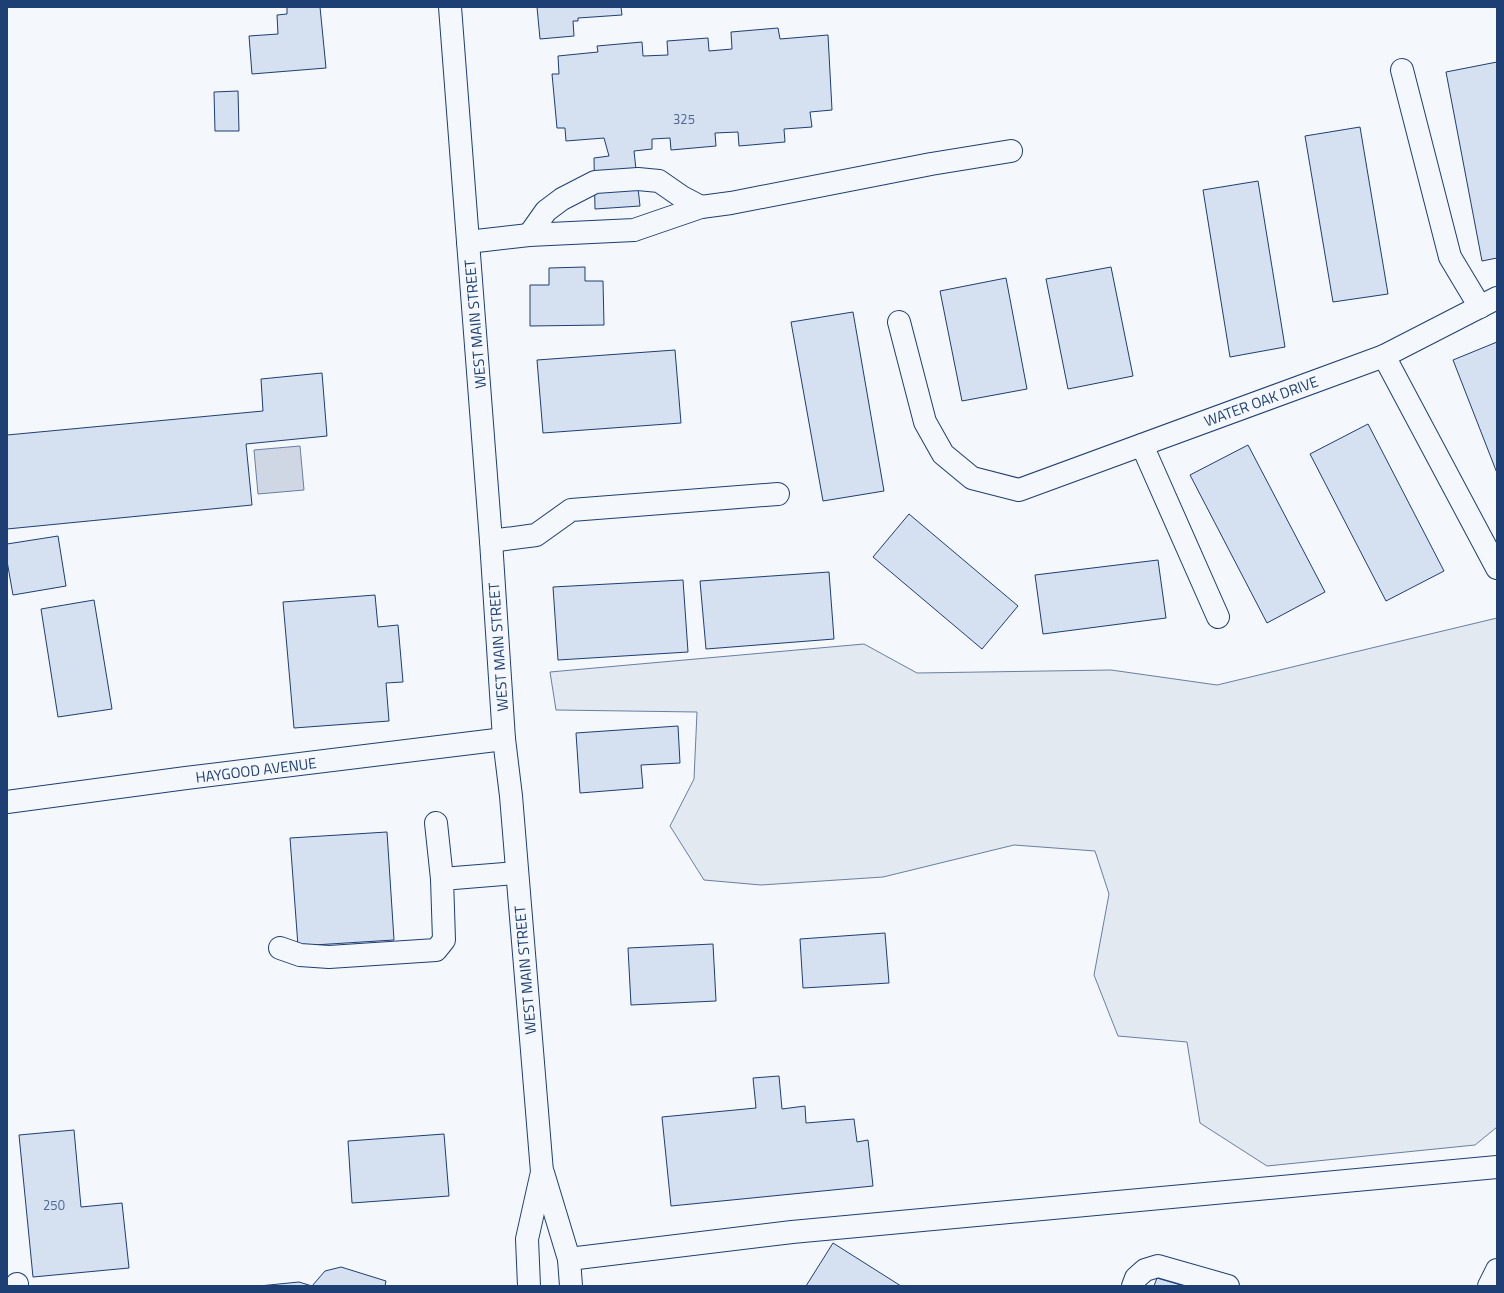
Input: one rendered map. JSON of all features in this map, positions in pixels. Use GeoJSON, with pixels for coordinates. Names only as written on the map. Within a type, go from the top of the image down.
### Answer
{"type":"FeatureCollection","features":[{"type":"Feature","properties":{"kind":"street","name":"WEST MAIN STREET"},"geometry":{"type":"LineString","coordinates":[[450,7],[491,541],[504,739],[517,873],[542,1172],[527,1239],[529,1286]]}},
{"type":"Feature","properties":{"kind":"street"},"geometry":{"type":"LineString","coordinates":[[1402,70],[1450,257],[1489,302]]}},
{"type":"Feature","properties":{"kind":"street"},"geometry":{"type":"LineString","coordinates":[[468,242],[529,235],[634,230],[701,207],[731,203],[931,164],[1011,151]]}},
{"type":"Feature","properties":{"kind":"street"},"geometry":{"type":"LineString","coordinates":[[529,235],[546,211],[562,199],[595,182],[638,179],[659,181],[682,197],[701,207]]}},
{"type":"Feature","properties":{"kind":"street","name":"WATER OAK DRIVE"},"geometry":{"type":"LineString","coordinates":[[898,322],[926,422],[943,454],[972,478],[1019,490],[1384,356],[1489,302]]}},
{"type":"Feature","properties":{"kind":"street"},"geometry":{"type":"LineString","coordinates":[[1384,356],[1497,568]]}},
{"type":"Feature","properties":{"kind":"street"},"geometry":{"type":"LineString","coordinates":[[1142,445],[1218,617]]}},
{"type":"Feature","properties":{"kind":"street"},"geometry":{"type":"LineString","coordinates":[[491,541],[536,535],[571,510],[778,494]]}},
{"type":"Feature","properties":{"kind":"street","name":"HAYGOOD AVENUE"},"geometry":{"type":"LineString","coordinates":[[7,802],[186,778],[504,739]]}},
{"type":"Feature","properties":{"kind":"street"},"geometry":{"type":"LineString","coordinates":[[280,948],[300,955],[329,957],[436,950],[444,940],[442,879],[436,823]]}},
{"type":"Feature","properties":{"kind":"street"},"geometry":{"type":"LineString","coordinates":[[442,879],[517,873]]}},
{"type":"Feature","properties":{"kind":"street"},"geometry":{"type":"LineString","coordinates":[[569,1259],[792,1232],[1497,1167]]}},
{"type":"Feature","properties":{"kind":"street"},"geometry":{"type":"LineString","coordinates":[[542,1172],[569,1259],[571,1286]]}},
{"type":"Feature","properties":{"kind":"street"},"geometry":{"type":"LineString","coordinates":[[1133,1286],[1136,1278],[1146,1270],[1158,1266],[1228,1286]]}},
{"type":"Feature","properties":{"kind":"street"},"geometry":{"type":"LineString","coordinates":[[1489,1286],[1497,1270]]}},
{"type":"Feature","properties":{"kind":"shaded area"},"geometry":{"type":"Polygon","coordinates":[[[300,446],[304,490],[258,494],[254,450],[300,446]]]}},
{"type":"Feature","properties":{"kind":"shaded area"},"geometry":{"type":"Polygon","coordinates":[[[1497,618],[1497,1127],[1475,1145],[1267,1166],[1200,1123],[1187,1042],[1118,1036],[1094,975],[1109,894],[1095,851],[1014,845],[883,877],[761,885],[704,880],[670,826],[694,779],[697,712],[556,710],[550,672],[864,644],[917,673],[1111,670],[1217,685],[1497,618]]]}},
{"type":"Feature","properties":{"kind":"building"},"geometry":{"type":"Polygon","coordinates":[[[287,7],[320,7],[326,68],[252,74],[249,36],[278,34],[277,15],[287,14],[287,7]]]}},
{"type":"Feature","properties":{"kind":"building"},"geometry":{"type":"Polygon","coordinates":[[[537,7],[621,7],[622,15],[578,18],[578,21],[573,21],[574,36],[540,39],[537,7]]]}},
{"type":"Feature","properties":{"kind":"building"},"geometry":{"type":"Polygon","coordinates":[[[778,28],[780,39],[828,35],[832,110],[810,112],[812,127],[784,129],[785,142],[739,146],[738,132],[715,133],[716,146],[671,150],[670,138],[652,139],[652,149],[634,151],[640,206],[595,209],[594,158],[609,156],[604,138],[566,141],[565,128],[557,128],[552,74],[559,74],[558,56],[598,52],[597,46],[642,42],[643,56],[668,55],[667,41],[708,38],[709,51],[732,49],[731,32],[778,28]]]}},
{"type":"Feature","properties":{"kind":"building"},"geometry":{"type":"Polygon","coordinates":[[[1497,62],[1497,258],[1482,261],[1446,72],[1497,62]]]}},
{"type":"Feature","properties":{"kind":"building"},"geometry":{"type":"Polygon","coordinates":[[[238,91],[239,131],[215,131],[214,92],[238,91]]]}},
{"type":"Feature","properties":{"kind":"building"},"geometry":{"type":"Polygon","coordinates":[[[1360,127],[1388,294],[1333,302],[1305,136],[1360,127]]]}},
{"type":"Feature","properties":{"kind":"building"},"geometry":{"type":"Polygon","coordinates":[[[1258,181],[1285,347],[1230,357],[1203,190],[1258,181]]]}},
{"type":"Feature","properties":{"kind":"building"},"geometry":{"type":"Polygon","coordinates":[[[585,267],[585,281],[603,281],[604,325],[530,326],[530,285],[549,285],[549,268],[585,267]]]}},
{"type":"Feature","properties":{"kind":"building"},"geometry":{"type":"Polygon","coordinates":[[[1111,267],[1133,376],[1068,389],[1046,279],[1111,267]]]}},
{"type":"Feature","properties":{"kind":"building"},"geometry":{"type":"Polygon","coordinates":[[[1006,278],[1027,389],[962,401],[940,291],[1006,278]]]}},
{"type":"Feature","properties":{"kind":"building"},"geometry":{"type":"Polygon","coordinates":[[[853,312],[884,491],[823,501],[791,322],[853,312]]]}},
{"type":"Feature","properties":{"kind":"building"},"geometry":{"type":"Polygon","coordinates":[[[1497,342],[1497,473],[1453,360],[1497,342]]]}},
{"type":"Feature","properties":{"kind":"building"},"geometry":{"type":"Polygon","coordinates":[[[675,350],[681,423],[543,433],[537,360],[675,350]]]}},
{"type":"Feature","properties":{"kind":"building"},"geometry":{"type":"Polygon","coordinates":[[[322,373],[327,436],[246,444],[252,505],[7,529],[7,435],[263,411],[261,379],[322,373]]]}},
{"type":"Feature","properties":{"kind":"building"},"geometry":{"type":"Polygon","coordinates":[[[1368,424],[1444,571],[1386,601],[1310,454],[1368,424]]]}},
{"type":"Feature","properties":{"kind":"building"},"geometry":{"type":"Polygon","coordinates":[[[1248,445],[1325,592],[1267,623],[1190,475],[1248,445]]]}},
{"type":"Feature","properties":{"kind":"building"},"geometry":{"type":"Polygon","coordinates":[[[909,514],[1018,606],[982,649],[873,557],[909,514]]]}},
{"type":"Feature","properties":{"kind":"building"},"geometry":{"type":"Polygon","coordinates":[[[58,536],[66,586],[13,595],[7,561],[7,544],[58,536]]]}},
{"type":"Feature","properties":{"kind":"building"},"geometry":{"type":"Polygon","coordinates":[[[1158,560],[1166,618],[1043,634],[1035,575],[1158,560]]]}},
{"type":"Feature","properties":{"kind":"building"},"geometry":{"type":"Polygon","coordinates":[[[829,572],[834,639],[706,649],[700,581],[829,572]]]}},
{"type":"Feature","properties":{"kind":"building"},"geometry":{"type":"Polygon","coordinates":[[[683,580],[688,652],[558,660],[553,587],[683,580]]]}},
{"type":"Feature","properties":{"kind":"building"},"geometry":{"type":"Polygon","coordinates":[[[375,595],[378,627],[398,625],[403,682],[386,683],[389,721],[294,728],[283,602],[375,595]]]}},
{"type":"Feature","properties":{"kind":"building"},"geometry":{"type":"Polygon","coordinates":[[[94,600],[112,709],[58,717],[41,609],[94,600]]]}},
{"type":"Feature","properties":{"kind":"building"},"geometry":{"type":"Polygon","coordinates":[[[678,726],[680,763],[641,765],[643,788],[580,793],[576,733],[678,726]]]}},
{"type":"Feature","properties":{"kind":"building"},"geometry":{"type":"Polygon","coordinates":[[[387,832],[394,940],[298,946],[290,838],[387,832]]]}},
{"type":"Feature","properties":{"kind":"building"},"geometry":{"type":"Polygon","coordinates":[[[885,933],[889,983],[803,988],[800,939],[885,933]]]}},
{"type":"Feature","properties":{"kind":"building"},"geometry":{"type":"Polygon","coordinates":[[[713,944],[716,1001],[631,1005],[628,948],[713,944]]]}},
{"type":"Feature","properties":{"kind":"building"},"geometry":{"type":"Polygon","coordinates":[[[779,1076],[782,1109],[805,1106],[806,1123],[854,1119],[857,1142],[868,1140],[873,1186],[671,1206],[662,1117],[756,1108],[753,1078],[779,1076]]]}},
{"type":"Feature","properties":{"kind":"building"},"geometry":{"type":"Polygon","coordinates":[[[74,1130],[81,1207],[122,1203],[129,1268],[33,1277],[19,1135],[74,1130]]]}},
{"type":"Feature","properties":{"kind":"building"},"geometry":{"type":"Polygon","coordinates":[[[444,1134],[449,1196],[352,1203],[348,1141],[444,1134]]]}},
{"type":"Feature","properties":{"kind":"building"},"geometry":{"type":"Polygon","coordinates":[[[833,1243],[901,1286],[806,1286],[833,1243]]]}},
{"type":"Feature","properties":{"kind":"building"},"geometry":{"type":"Polygon","coordinates":[[[341,1267],[386,1281],[385,1286],[312,1286],[325,1271],[341,1267]]]}},
{"type":"Feature","properties":{"kind":"building"},"geometry":{"type":"Polygon","coordinates":[[[1157,1278],[1184,1286],[1154,1286],[1157,1278]]]}},
{"type":"Feature","properties":{"kind":"building"},"geometry":{"type":"Polygon","coordinates":[[[299,1282],[312,1286],[259,1286],[299,1282]]]}}]}
